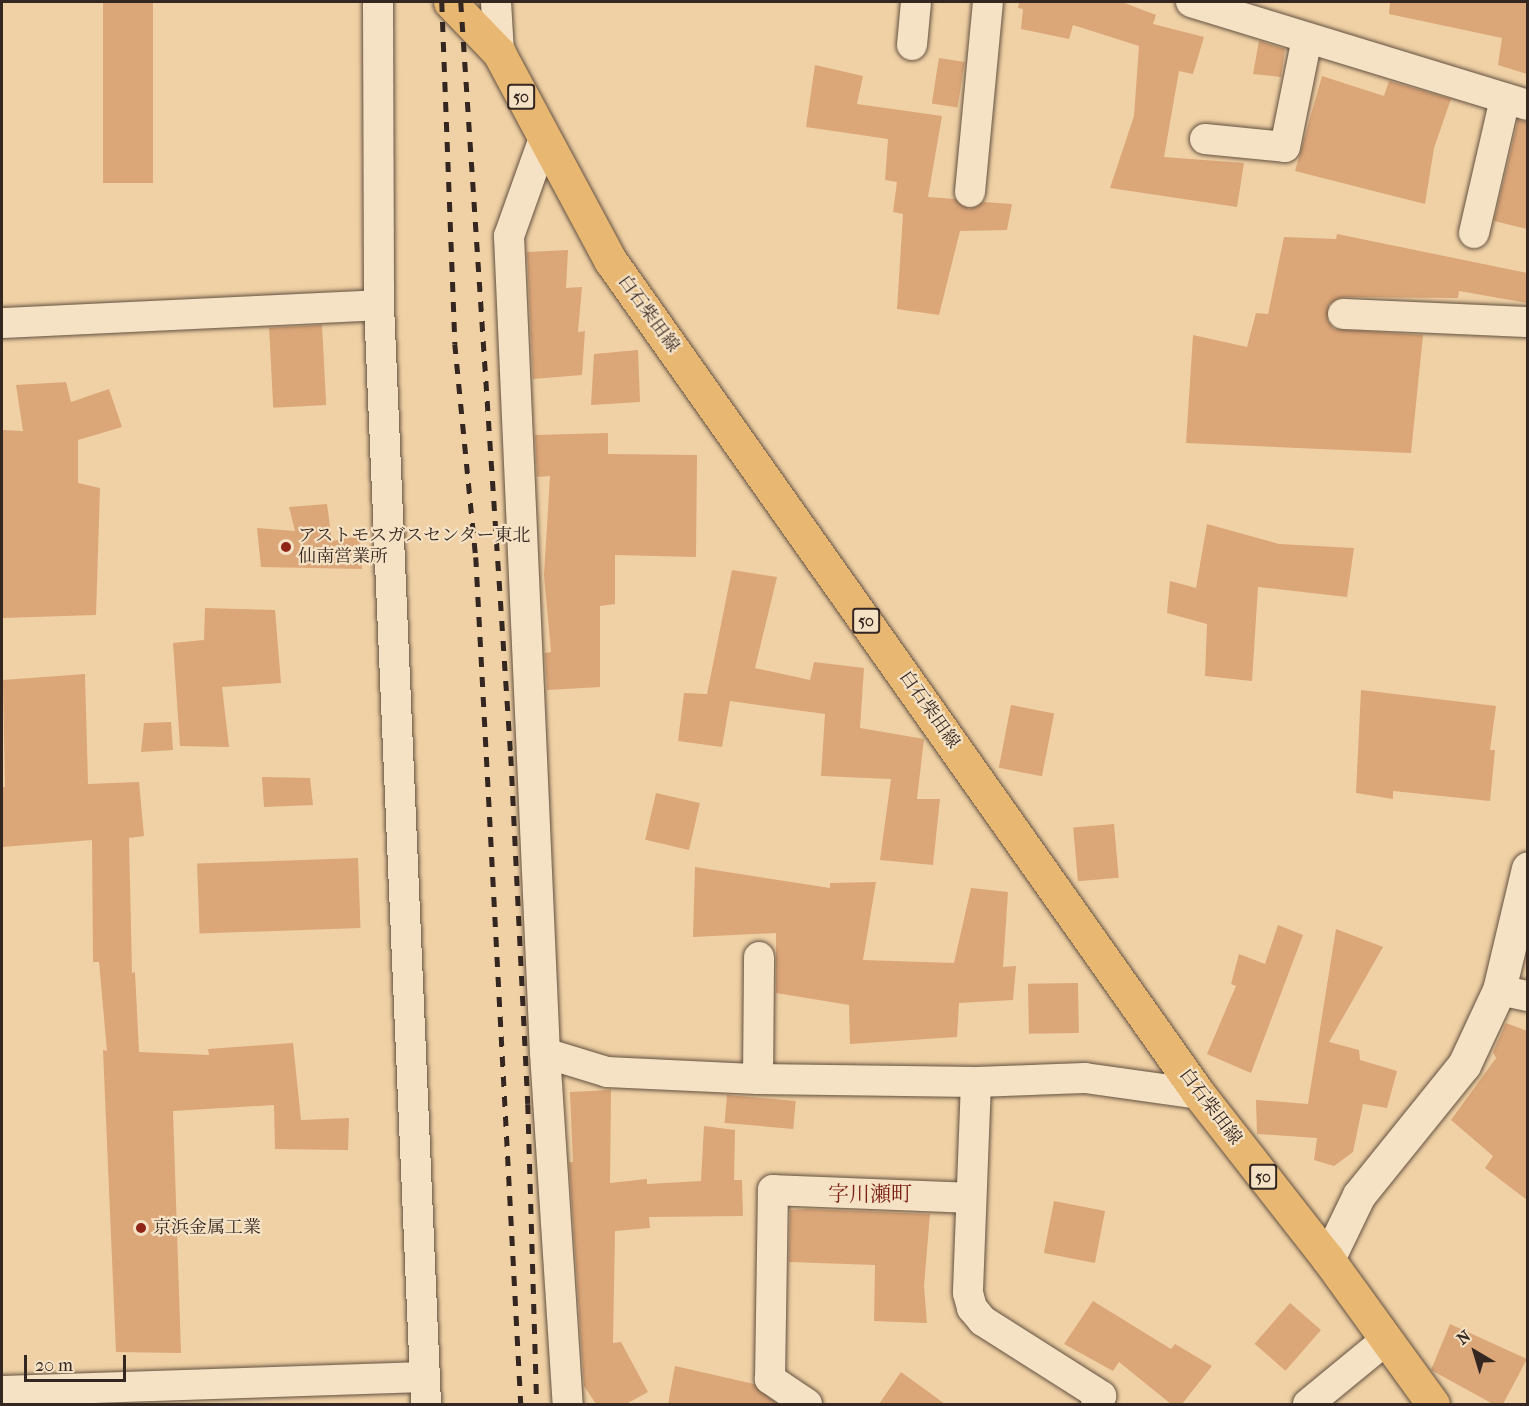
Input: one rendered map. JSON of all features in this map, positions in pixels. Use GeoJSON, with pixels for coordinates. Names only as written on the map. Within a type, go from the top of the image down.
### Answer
{"type":"FeatureCollection","features":[{"type":"Feature","properties":{"kind":"main road","name":"白石柴田線"},"geometry":{"type":"LineString","coordinates":[[450,2],[499,53],[543,141],[610,260],[1199,1094],[1328,1259],[1433,1404]]}},
{"type":"Feature","properties":{"kind":"street"},"geometry":{"type":"LineString","coordinates":[[2,1391],[425,1391],[379,305],[378,2]]}},
{"type":"Feature","properties":{"kind":"street"},"geometry":{"type":"LineString","coordinates":[[496,2],[499,53]]}},
{"type":"Feature","properties":{"kind":"street"},"geometry":{"type":"LineString","coordinates":[[912,45],[916,2]]}},
{"type":"Feature","properties":{"kind":"street"},"geometry":{"type":"LineString","coordinates":[[970,192],[988,2]]}},
{"type":"Feature","properties":{"kind":"street"},"geometry":{"type":"LineString","coordinates":[[1191,2],[1516,102],[1474,232]]}},
{"type":"Feature","properties":{"kind":"street"},"geometry":{"type":"LineString","coordinates":[[1205,139],[1286,147],[1307,38]]}},
{"type":"Feature","properties":{"kind":"street"},"geometry":{"type":"LineString","coordinates":[[543,141],[509,236],[545,1053],[568,1404]]}},
{"type":"Feature","properties":{"kind":"street"},"geometry":{"type":"LineString","coordinates":[[2,323],[379,305]]}},
{"type":"Feature","properties":{"kind":"street"},"geometry":{"type":"LineString","coordinates":[[1343,314],[1527,322]]}},
{"type":"Feature","properties":{"kind":"street"},"geometry":{"type":"LineString","coordinates":[[1328,1259],[1359,1195],[1464,1065],[1514,993],[1527,868]]}},
{"type":"Feature","properties":{"kind":"street"},"geometry":{"type":"LineString","coordinates":[[758,1079],[759,957]]}},
{"type":"Feature","properties":{"kind":"street"},"geometry":{"type":"LineString","coordinates":[[545,1053],[607,1072],[758,1079],[976,1082],[1085,1078],[1199,1094]]}},
{"type":"Feature","properties":{"kind":"street"},"geometry":{"type":"LineString","coordinates":[[976,1082],[968,1293],[972,1308],[983,1321],[1101,1396],[1096,1404]]}},
{"type":"Feature","properties":{"kind":"street"},"geometry":{"type":"LineString","coordinates":[[807,1404],[770,1379],[773,1190],[971,1198]]}},
{"type":"Feature","properties":{"kind":"street"},"geometry":{"type":"LineString","coordinates":[[1308,1404],[1386,1340]]}},
{"type":"Feature","properties":{"kind":"building"},"geometry":{"type":"Polygon","coordinates":[[[103,2],[153,2],[153,183],[103,183],[103,2]]]}},
{"type":"Feature","properties":{"kind":"building"},"geometry":{"type":"Polygon","coordinates":[[[1019,2],[1122,2],[1156,15],[1153,24],[1204,37],[1193,74],[1179,71],[1164,157],[1244,163],[1237,207],[1110,188],[1134,116],[1139,46],[1073,25],[1069,39],[1021,29],[1023,9],[1018,8],[1019,2]]]}},
{"type":"Feature","properties":{"kind":"building"},"geometry":{"type":"Polygon","coordinates":[[[1390,2],[1527,2],[1527,74],[1498,65],[1502,38],[1389,14],[1390,2]]]}},
{"type":"Feature","properties":{"kind":"building"},"geometry":{"type":"Polygon","coordinates":[[[1259,41],[1285,49],[1281,77],[1253,74],[1259,41]]]}},
{"type":"Feature","properties":{"kind":"building"},"geometry":{"type":"Polygon","coordinates":[[[939,58],[965,62],[957,108],[932,103],[939,58]]]}},
{"type":"Feature","properties":{"kind":"building"},"geometry":{"type":"Polygon","coordinates":[[[815,65],[863,76],[857,104],[942,116],[928,197],[955,199],[969,209],[984,202],[1012,204],[1007,230],[960,231],[939,315],[897,309],[903,214],[893,212],[897,182],[885,180],[888,139],[806,127],[815,65]]]}},
{"type":"Feature","properties":{"kind":"building"},"geometry":{"type":"Polygon","coordinates":[[[1322,76],[1384,96],[1389,81],[1451,99],[1434,148],[1425,204],[1295,171],[1322,76]]]}},
{"type":"Feature","properties":{"kind":"building"},"geometry":{"type":"Polygon","coordinates":[[[1518,120],[1527,122],[1527,229],[1494,221],[1518,120]]]}},
{"type":"Feature","properties":{"kind":"building"},"geometry":{"type":"Polygon","coordinates":[[[1337,234],[1527,273],[1527,303],[1459,291],[1458,298],[1344,297],[1329,304],[1328,321],[1334,329],[1423,335],[1411,453],[1186,443],[1193,335],[1247,347],[1256,313],[1268,314],[1284,237],[1336,239],[1337,234]]]}},
{"type":"Feature","properties":{"kind":"building"},"geometry":{"type":"Polygon","coordinates":[[[568,250],[566,288],[582,287],[578,332],[585,331],[582,375],[533,379],[527,252],[568,250]]]}},
{"type":"Feature","properties":{"kind":"building"},"geometry":{"type":"Polygon","coordinates":[[[322,325],[326,405],[273,408],[269,328],[322,325]]]}},
{"type":"Feature","properties":{"kind":"building"},"geometry":{"type":"Polygon","coordinates":[[[638,350],[640,402],[591,405],[594,354],[638,350]]]}},
{"type":"Feature","properties":{"kind":"building"},"geometry":{"type":"Polygon","coordinates":[[[66,382],[71,402],[109,389],[122,427],[78,440],[78,483],[100,488],[96,615],[2,618],[2,430],[23,431],[16,385],[66,382]]]}},
{"type":"Feature","properties":{"kind":"building"},"geometry":{"type":"Polygon","coordinates":[[[608,433],[608,454],[697,455],[696,557],[615,555],[615,604],[600,606],[600,687],[547,690],[545,653],[551,652],[544,575],[550,476],[537,477],[535,435],[608,433]]]}},
{"type":"Feature","properties":{"kind":"building"},"geometry":{"type":"Polygon","coordinates":[[[327,504],[332,541],[359,536],[362,569],[261,567],[257,528],[295,531],[289,507],[327,504]]]}},
{"type":"Feature","properties":{"kind":"building"},"geometry":{"type":"Polygon","coordinates":[[[1207,524],[1279,544],[1354,548],[1347,597],[1258,587],[1252,681],[1205,676],[1207,624],[1167,613],[1170,581],[1196,588],[1207,524]]]}},
{"type":"Feature","properties":{"kind":"building"},"geometry":{"type":"Polygon","coordinates":[[[732,570],[777,577],[755,668],[810,680],[814,662],[864,668],[860,728],[924,739],[917,799],[940,799],[933,865],[880,860],[891,779],[821,776],[825,714],[730,701],[722,747],[678,741],[684,693],[707,694],[732,570]]]}},
{"type":"Feature","properties":{"kind":"building"},"geometry":{"type":"Polygon","coordinates":[[[205,608],[275,610],[281,683],[222,687],[229,747],[180,746],[173,643],[204,640],[205,608]]]}},
{"type":"Feature","properties":{"kind":"building"},"geometry":{"type":"Polygon","coordinates":[[[85,674],[88,784],[139,782],[144,836],[129,838],[132,973],[135,972],[139,1052],[209,1055],[208,1049],[293,1043],[301,1120],[349,1118],[348,1150],[275,1149],[274,1105],[173,1111],[181,1353],[116,1352],[103,1050],[107,1051],[99,962],[93,962],[92,840],[2,847],[2,787],[5,787],[3,680],[85,674]]]}},
{"type":"Feature","properties":{"kind":"building"},"geometry":{"type":"Polygon","coordinates":[[[1361,690],[1496,706],[1490,750],[1495,750],[1490,801],[1393,791],[1393,799],[1356,793],[1361,690]]]}},
{"type":"Feature","properties":{"kind":"building"},"geometry":{"type":"Polygon","coordinates":[[[1011,705],[1054,713],[1042,776],[999,768],[1011,705]]]}},
{"type":"Feature","properties":{"kind":"building"},"geometry":{"type":"Polygon","coordinates":[[[171,722],[173,750],[141,752],[144,723],[171,722]]]}},
{"type":"Feature","properties":{"kind":"building"},"geometry":{"type":"Polygon","coordinates":[[[262,777],[310,778],[313,805],[264,807],[262,777]]]}},
{"type":"Feature","properties":{"kind":"building"},"geometry":{"type":"Polygon","coordinates":[[[656,793],[700,803],[689,850],[645,840],[656,793]]]}},
{"type":"Feature","properties":{"kind":"building"},"geometry":{"type":"Polygon","coordinates":[[[1114,824],[1119,878],[1078,881],[1073,828],[1114,824]]]}},
{"type":"Feature","properties":{"kind":"building"},"geometry":{"type":"Polygon","coordinates":[[[358,858],[360,928],[200,934],[197,864],[358,858]]]}},
{"type":"Feature","properties":{"kind":"building"},"geometry":{"type":"Polygon","coordinates":[[[695,867],[830,888],[830,883],[876,882],[863,960],[954,963],[971,888],[1008,892],[1003,967],[1016,966],[1013,1000],[959,1003],[957,1037],[850,1044],[849,1005],[776,993],[776,933],[693,937],[695,867]]]}},
{"type":"Feature","properties":{"kind":"building"},"geometry":{"type":"Polygon","coordinates":[[[1278,925],[1303,935],[1251,1073],[1207,1054],[1236,986],[1231,984],[1239,954],[1265,964],[1278,925]]]}},
{"type":"Feature","properties":{"kind":"building"},"geometry":{"type":"Polygon","coordinates":[[[1336,929],[1383,947],[1329,1042],[1359,1050],[1360,1060],[1397,1071],[1387,1108],[1363,1104],[1353,1152],[1334,1166],[1314,1160],[1317,1138],[1257,1134],[1256,1100],[1308,1104],[1336,929]]]}},
{"type":"Feature","properties":{"kind":"building"},"geometry":{"type":"Polygon","coordinates":[[[1078,983],[1079,1033],[1029,1034],[1028,984],[1078,983]]]}},
{"type":"Feature","properties":{"kind":"building"},"geometry":{"type":"Polygon","coordinates":[[[1506,1023],[1527,1031],[1527,1200],[1485,1168],[1493,1156],[1451,1120],[1496,1058],[1493,1052],[1506,1023]]]}},
{"type":"Feature","properties":{"kind":"building"},"geometry":{"type":"Polygon","coordinates":[[[611,1090],[610,1183],[647,1179],[647,1184],[701,1181],[704,1126],[735,1130],[734,1180],[742,1180],[743,1216],[649,1217],[650,1228],[615,1231],[613,1343],[621,1342],[648,1392],[626,1404],[596,1404],[584,1386],[569,1162],[573,1162],[570,1092],[611,1090]]]}},
{"type":"Feature","properties":{"kind":"building"},"geometry":{"type":"Polygon","coordinates":[[[727,1095],[796,1101],[793,1129],[725,1123],[727,1095]]]}},
{"type":"Feature","properties":{"kind":"building"},"geometry":{"type":"Polygon","coordinates":[[[1054,1201],[1105,1211],[1095,1263],[1044,1253],[1054,1201]]]}},
{"type":"Feature","properties":{"kind":"building"},"geometry":{"type":"Polygon","coordinates":[[[790,1210],[930,1214],[924,1286],[927,1323],[874,1321],[875,1265],[789,1262],[790,1210]]]}},
{"type":"Feature","properties":{"kind":"building"},"geometry":{"type":"Polygon","coordinates":[[[1093,1301],[1171,1349],[1175,1344],[1212,1366],[1182,1404],[1171,1404],[1119,1362],[1113,1371],[1064,1344],[1093,1301]]]}},
{"type":"Feature","properties":{"kind":"building"},"geometry":{"type":"Polygon","coordinates":[[[1290,1303],[1321,1330],[1286,1371],[1255,1344],[1290,1303]]]}},
{"type":"Feature","properties":{"kind":"building"},"geometry":{"type":"Polygon","coordinates":[[[1450,1324],[1527,1359],[1503,1404],[1493,1404],[1431,1370],[1450,1324]]]}},
{"type":"Feature","properties":{"kind":"building"},"geometry":{"type":"Polygon","coordinates":[[[675,1366],[754,1384],[777,1404],[668,1404],[675,1366]]]}},
{"type":"Feature","properties":{"kind":"building"},"geometry":{"type":"Polygon","coordinates":[[[901,1372],[945,1404],[879,1404],[901,1372]]]}},
{"type":"Feature","properties":{"kind":"railway"},"geometry":{"type":"LineString","coordinates":[[442,2],[455,344],[476,557],[521,1404]]}},
{"type":"Feature","properties":{"kind":"railway"},"geometry":{"type":"LineString","coordinates":[[461,2],[511,756],[528,1104],[537,1404]]}},
{"type":"Feature","properties":{"kind":"place","name":"アストモスガスセンター東北 仙南営業所"},"geometry":{"type":"Point","coordinates":[286,547]}},
{"type":"Feature","properties":{"kind":"place","name":"京浜金属工業"},"geometry":{"type":"Point","coordinates":[141,1228]}},
{"type":"Feature","properties":{"kind":"district","name":"字川瀬町"},"geometry":{"type":"Point","coordinates":[870,1194]}}]}
